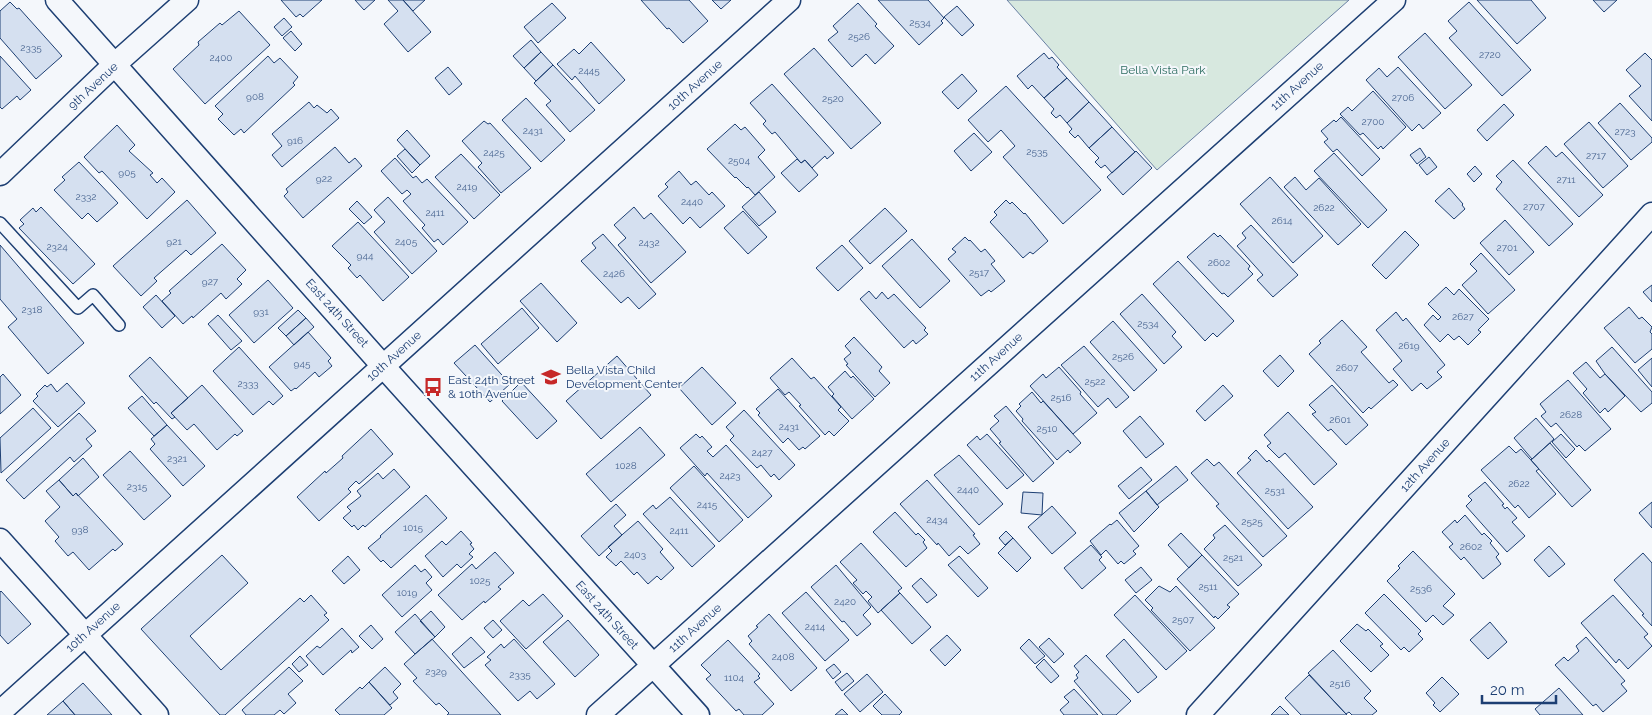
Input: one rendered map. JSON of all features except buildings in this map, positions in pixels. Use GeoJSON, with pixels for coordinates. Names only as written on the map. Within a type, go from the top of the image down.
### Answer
{"type":"FeatureCollection","features":[{"type":"Feature","properties":{"kind":"street","name":"East 24th Street"},"geometry":{"type":"LineString","coordinates":[[57,0],[383,366],[698,715]]}},
{"type":"Feature","properties":{"kind":"street","name":"9th Avenue"},"geometry":{"type":"LineString","coordinates":[[0,174],[114,65],[187,0]]}},
{"type":"Feature","properties":{"kind":"street","name":"10th Avenue"},"geometry":{"type":"LineString","coordinates":[[0,712],[789,0]]}},
{"type":"Feature","properties":{"kind":"street","name":"11th Avenue"},"geometry":{"type":"LineString","coordinates":[[598,715],[1394,0]]}},
{"type":"Feature","properties":{"kind":"street","name":"12th Avenue"},"geometry":{"type":"LineString","coordinates":[[1198,715],[1652,214]]}},
{"type":"Feature","properties":{"kind":"street"},"geometry":{"type":"LineString","coordinates":[[0,540],[157,715]]}},
{"type":"Feature","properties":{"kind":"lane"},"geometry":{"type":"LineString","coordinates":[[0,223],[78,308],[93,295],[119,325]]}},
{"type":"Feature","properties":{"kind":"green space","name":"Bella Vista Park"},"geometry":{"type":"Polygon","coordinates":[[[1007,0],[1349,0],[1157,170],[1007,0]]]}},
{"type":"Feature","properties":{"kind":"place","name":"Bella Vista Child Development Center"},"geometry":{"type":"Point","coordinates":[551,377]}},
{"type":"Feature","properties":{"kind":"place","name":"East 24th Street & 10th Avenue"},"geometry":{"type":"Point","coordinates":[433,387]}}]}
